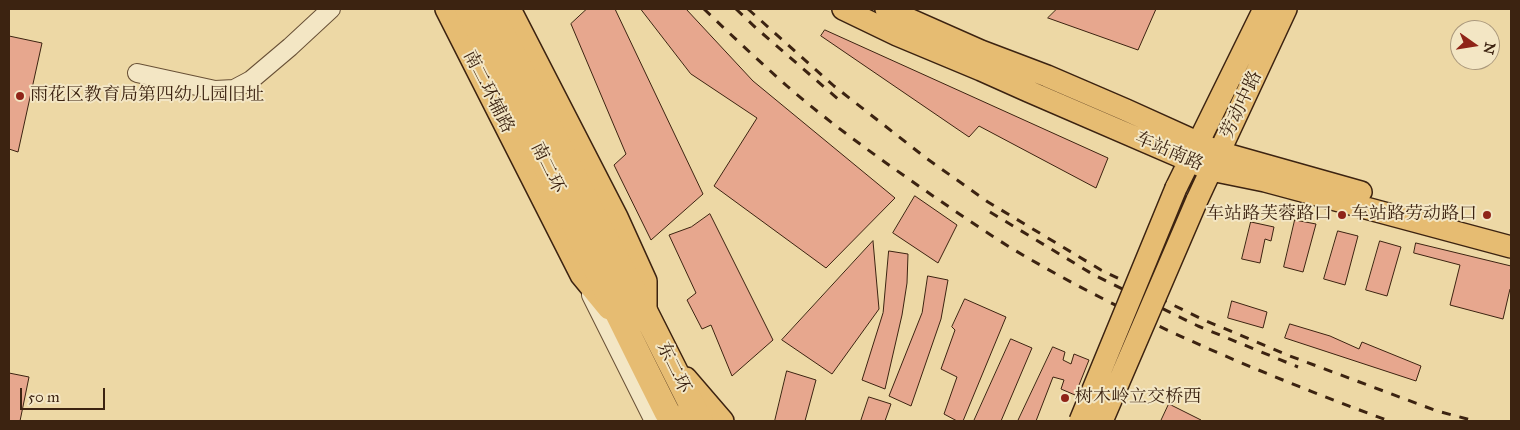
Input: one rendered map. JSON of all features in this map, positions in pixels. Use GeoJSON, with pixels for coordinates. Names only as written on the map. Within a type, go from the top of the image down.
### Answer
{"type":"FeatureCollection","features":[{"type":"Feature","properties":{"kind":"highway","name":"南二环"},"geometry":{"type":"LineString","coordinates":[[468,9],[625,328]]}},
{"type":"Feature","properties":{"kind":"highway","name":"南二环"},"geometry":{"type":"LineString","coordinates":[[490,9],[605,238],[646,314]]}},
{"type":"Feature","properties":{"kind":"highway","name":"东二环"},"geometry":{"type":"LineString","coordinates":[[646,314],[700,421]]}},
{"type":"Feature","properties":{"kind":"highway","name":"东二环"},"geometry":{"type":"LineString","coordinates":[[625,328],[667,419]]}},
{"type":"Feature","properties":{"kind":"highway"},"geometry":{"type":"LineString","coordinates":[[686,396],[708,421]]}},
{"type":"Feature","properties":{"kind":"main road","name":"南二环辅路"},"geometry":{"type":"LineString","coordinates":[[446,9],[581,275],[625,328]]}},
{"type":"Feature","properties":{"kind":"main road"},"geometry":{"type":"LineString","coordinates":[[510,9],[616,217],[646,281],[646,314]]}},
{"type":"Feature","properties":{"kind":"main road","name":"车站南路"},"geometry":{"type":"LineString","coordinates":[[843,9],[897,35],[1117,130],[1193,151]]}},
{"type":"Feature","properties":{"kind":"main road","name":"车站南路"},"geometry":{"type":"LineString","coordinates":[[886,9],[981,51],[1047,76],[1126,110],[1193,151],[1265,182],[1511,247]]}},
{"type":"Feature","properties":{"kind":"main road","name":"劳动中路"},"geometry":{"type":"LineString","coordinates":[[1080,421],[1176,188],[1264,9]]}},
{"type":"Feature","properties":{"kind":"main road","name":"劳动中路"},"geometry":{"type":"LineString","coordinates":[[1102,421],[1197,200],[1286,9]]}},
{"type":"Feature","properties":{"kind":"main road","name":"车站南路"},"geometry":{"type":"LineString","coordinates":[[1215,161],[1511,232]]}},
{"type":"Feature","properties":{"kind":"main road"},"geometry":{"type":"LineString","coordinates":[[662,345],[702,399],[723,421]]}},
{"type":"Feature","properties":{"kind":"street"},"geometry":{"type":"LineString","coordinates":[[137,73],[215,90],[234,89],[250,80],[290,47],[331,9]]}},
{"type":"Feature","properties":{"kind":"street"},"geometry":{"type":"LineString","coordinates":[[581,275],[667,419]]}},
{"type":"Feature","properties":{"kind":"building"},"geometry":{"type":"Polygon","coordinates":[[[587,9],[615,9],[703,194],[651,240],[614,165],[626,154],[571,24],[587,9]]]}},
{"type":"Feature","properties":{"kind":"building"},"geometry":{"type":"Polygon","coordinates":[[[641,9],[686,9],[753,81],[895,198],[826,268],[714,186],[757,118],[691,74],[641,9]]]}},
{"type":"Feature","properties":{"kind":"building"},"geometry":{"type":"Polygon","coordinates":[[[1057,9],[1156,9],[1138,50],[1048,18],[1057,9]]]}},
{"type":"Feature","properties":{"kind":"building"},"geometry":{"type":"Polygon","coordinates":[[[825,30],[1108,158],[1096,188],[979,126],[969,137],[821,36],[825,30]]]}},
{"type":"Feature","properties":{"kind":"building","name":"雨花区教育局第四幼儿园旧址"},"geometry":{"type":"Polygon","coordinates":[[[9,36],[42,43],[18,152],[9,149],[9,36]]]}},
{"type":"Feature","properties":{"kind":"building"},"geometry":{"type":"Polygon","coordinates":[[[915,196],[957,225],[938,263],[893,233],[915,196]]]}},
{"type":"Feature","properties":{"kind":"building"},"geometry":{"type":"Polygon","coordinates":[[[710,214],[773,340],[732,376],[711,325],[702,329],[687,300],[696,293],[669,235],[691,227],[710,214]]]}},
{"type":"Feature","properties":{"kind":"building"},"geometry":{"type":"Polygon","coordinates":[[[1295,220],[1316,224],[1303,272],[1284,267],[1295,220]]]}},
{"type":"Feature","properties":{"kind":"building"},"geometry":{"type":"Polygon","coordinates":[[[1251,222],[1274,227],[1271,241],[1265,239],[1260,263],[1242,259],[1251,222]]]}},
{"type":"Feature","properties":{"kind":"building"},"geometry":{"type":"Polygon","coordinates":[[[1338,231],[1358,236],[1345,285],[1324,279],[1338,231]]]}},
{"type":"Feature","properties":{"kind":"building"},"geometry":{"type":"Polygon","coordinates":[[[873,241],[879,309],[832,374],[782,340],[873,241]]]}},
{"type":"Feature","properties":{"kind":"building"},"geometry":{"type":"Polygon","coordinates":[[[1380,241],[1401,247],[1387,296],[1366,290],[1380,241]]]}},
{"type":"Feature","properties":{"kind":"building"},"geometry":{"type":"Polygon","coordinates":[[[1416,243],[1511,266],[1511,290],[1503,319],[1450,305],[1460,265],[1414,253],[1416,243]]]}},
{"type":"Feature","properties":{"kind":"building"},"geometry":{"type":"Polygon","coordinates":[[[889,251],[908,254],[907,283],[902,315],[885,389],[862,380],[883,313],[889,251]]]}},
{"type":"Feature","properties":{"kind":"building"},"geometry":{"type":"Polygon","coordinates":[[[928,276],[948,280],[941,319],[911,406],[889,396],[922,313],[928,276]]]}},
{"type":"Feature","properties":{"kind":"building"},"geometry":{"type":"Polygon","coordinates":[[[965,299],[1006,317],[963,421],[957,421],[944,414],[957,377],[941,369],[955,330],[952,327],[965,299]]]}},
{"type":"Feature","properties":{"kind":"building"},"geometry":{"type":"Polygon","coordinates":[[[1232,301],[1267,312],[1263,328],[1228,318],[1232,301]]]}},
{"type":"Feature","properties":{"kind":"building"},"geometry":{"type":"Polygon","coordinates":[[[1290,324],[1330,336],[1359,349],[1362,342],[1421,366],[1416,381],[1285,338],[1290,324]]]}},
{"type":"Feature","properties":{"kind":"building"},"geometry":{"type":"Polygon","coordinates":[[[1011,339],[1032,348],[1001,421],[974,421],[1011,339]]]}},
{"type":"Feature","properties":{"kind":"building"},"geometry":{"type":"Polygon","coordinates":[[[1053,347],[1065,352],[1063,360],[1071,364],[1074,354],[1089,360],[1075,395],[1061,389],[1064,380],[1053,377],[1036,421],[1018,421],[1053,347]]]}},
{"type":"Feature","properties":{"kind":"building"},"geometry":{"type":"Polygon","coordinates":[[[787,371],[816,380],[805,421],[775,421],[787,371]]]}},
{"type":"Feature","properties":{"kind":"building"},"geometry":{"type":"Polygon","coordinates":[[[9,373],[29,377],[20,421],[9,421],[9,373]]]}},
{"type":"Feature","properties":{"kind":"building"},"geometry":{"type":"Polygon","coordinates":[[[869,397],[891,404],[885,421],[861,421],[869,397]]]}},
{"type":"Feature","properties":{"kind":"building"},"geometry":{"type":"Polygon","coordinates":[[[1169,404],[1201,420],[1201,421],[1161,421],[1169,404]]]}},
{"type":"Feature","properties":{"kind":"railway"},"geometry":{"type":"LineString","coordinates":[[704,9],[787,86],[840,129],[933,196],[1016,251],[1115,305],[1205,347],[1250,367],[1389,421]]}},
{"type":"Feature","properties":{"kind":"railway"},"geometry":{"type":"LineString","coordinates":[[736,9],[838,99]]}},
{"type":"Feature","properties":{"kind":"railway"},"geometry":{"type":"LineString","coordinates":[[748,9],[834,86],[926,158],[988,202],[1101,270],[1204,320],[1290,356],[1437,411],[1475,421]]}},
{"type":"Feature","properties":{"kind":"railway"},"geometry":{"type":"LineString","coordinates":[[990,212],[1094,275],[1198,326],[1298,367]]}},
{"type":"Feature","properties":{"kind":"place","name":"雨花区教育局第四幼儿园旧址"},"geometry":{"type":"Point","coordinates":[20,96]}},
{"type":"Feature","properties":{"kind":"place","name":"车站路芙蓉路口"},"geometry":{"type":"Point","coordinates":[1342,215]}},
{"type":"Feature","properties":{"kind":"place","name":"车站路劳动路口"},"geometry":{"type":"Point","coordinates":[1487,215]}},
{"type":"Feature","properties":{"kind":"place","name":"树木岭立交桥西"},"geometry":{"type":"Point","coordinates":[1065,398]}}]}
